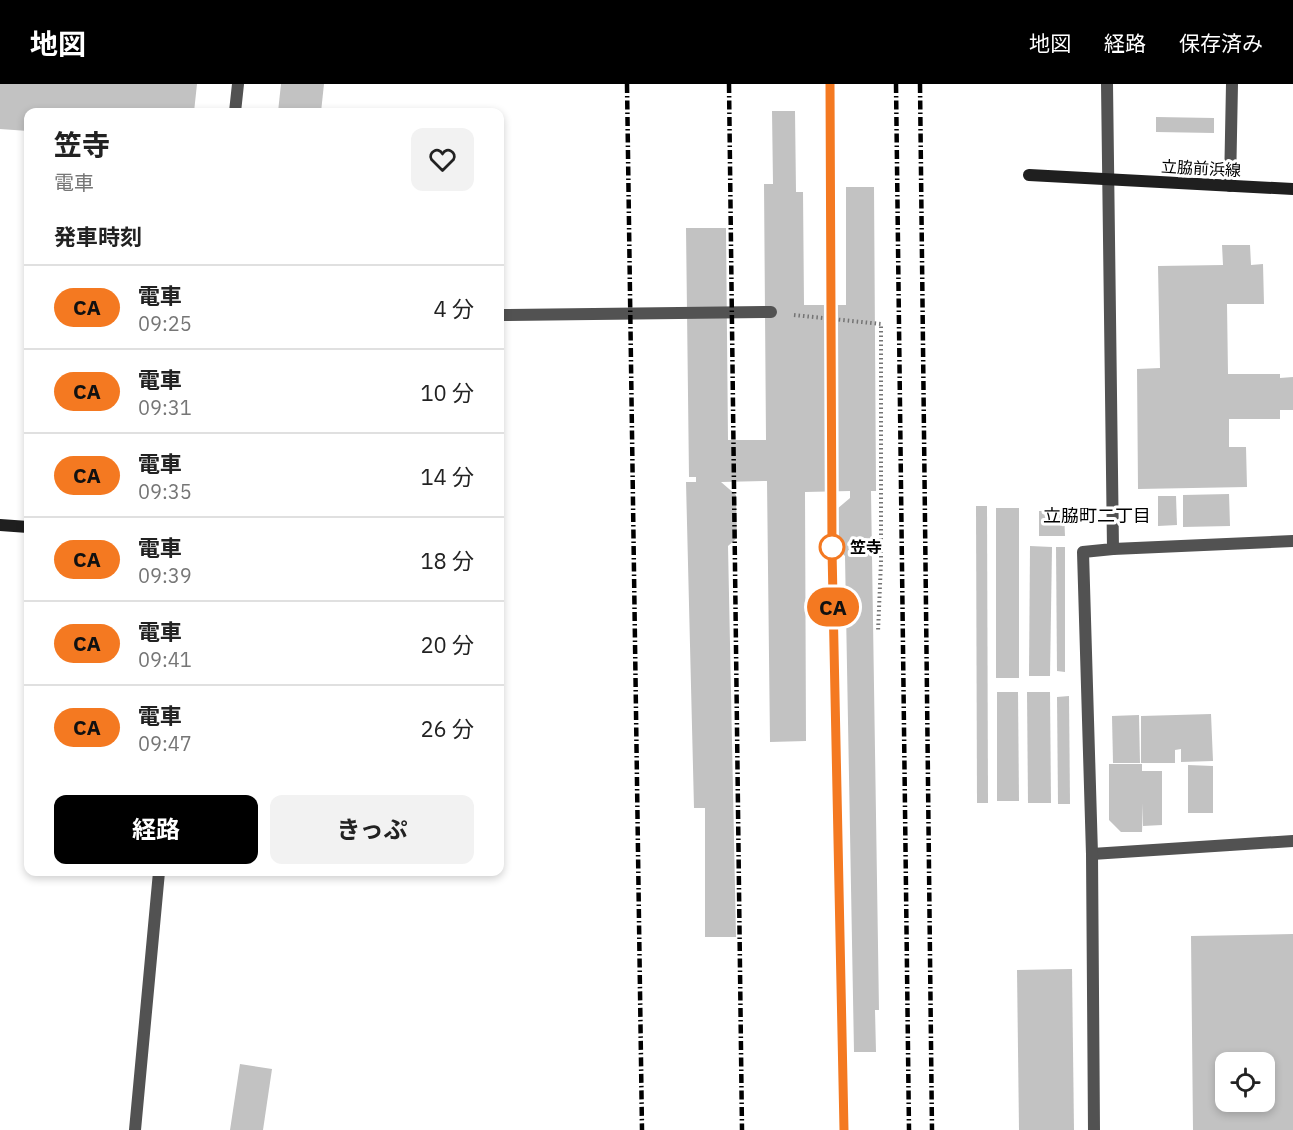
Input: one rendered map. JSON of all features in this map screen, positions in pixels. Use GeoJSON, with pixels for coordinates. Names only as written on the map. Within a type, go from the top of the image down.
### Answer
{"type":"FeatureCollection","features":[{"type":"Feature","properties":{"kind":"street"},"geometry":{"type":"LineString","coordinates":[[235,108],[238,84]]}},
{"type":"Feature","properties":{"kind":"street"},"geometry":{"type":"LineString","coordinates":[[1107,84],[1113,549]]}},
{"type":"Feature","properties":{"kind":"street"},"geometry":{"type":"LineString","coordinates":[[1230,186],[1232,84]]}},
{"type":"Feature","properties":{"kind":"street","name":"立脇前浜線"},"geometry":{"type":"LineString","coordinates":[[1029,176],[1293,189]]}},
{"type":"Feature","properties":{"kind":"street"},"geometry":{"type":"LineString","coordinates":[[504,315],[771,312]]}},
{"type":"Feature","properties":{"kind":"street"},"geometry":{"type":"LineString","coordinates":[[0,525],[24,527]]}},
{"type":"Feature","properties":{"kind":"street"},"geometry":{"type":"LineString","coordinates":[[1094,1130],[1092,854],[1083,552],[1293,541]]}},
{"type":"Feature","properties":{"kind":"street"},"geometry":{"type":"LineString","coordinates":[[1092,854],[1293,841]]}},
{"type":"Feature","properties":{"kind":"street"},"geometry":{"type":"LineString","coordinates":[[135,1130],[159,876]]}},
{"type":"Feature","properties":{"kind":"path"},"geometry":{"type":"LineString","coordinates":[[771,312],[881,324],[881,562],[878,632]]}},
{"type":"Feature","properties":{"kind":"building"},"geometry":{"type":"Polygon","coordinates":[[[0,84],[197,84],[194,108],[24,108],[24,131],[0,129],[0,84]]]}},
{"type":"Feature","properties":{"kind":"building"},"geometry":{"type":"Polygon","coordinates":[[[281,84],[324,84],[321,108],[278,108],[281,84]]]}},
{"type":"Feature","properties":{"kind":"building"},"geometry":{"type":"Polygon","coordinates":[[[772,111],[795,111],[796,192],[803,192],[804,305],[846,305],[846,187],[874,187],[876,491],[871,491],[879,1010],[875,1010],[876,1052],[854,1052],[845,556],[837,548],[837,509],[850,498],[850,491],[805,492],[806,741],[770,742],[767,481],[721,482],[736,495],[737,538],[728,546],[736,937],[705,937],[705,808],[694,808],[686,482],[696,482],[696,477],[689,477],[686,228],[726,228],[728,440],[766,440],[764,184],[773,184],[772,111]]]}},
{"type":"Feature","properties":{"kind":"building"},"geometry":{"type":"Polygon","coordinates":[[[1156,117],[1214,118],[1214,133],[1156,132],[1156,117]]]}},
{"type":"Feature","properties":{"kind":"building"},"geometry":{"type":"Polygon","coordinates":[[[1222,245],[1250,245],[1251,265],[1263,264],[1264,304],[1227,304],[1228,374],[1280,374],[1280,378],[1293,377],[1293,410],[1280,410],[1280,419],[1229,419],[1229,447],[1246,447],[1247,487],[1138,489],[1137,369],[1160,368],[1158,266],[1223,265],[1222,245]]]}},
{"type":"Feature","properties":{"kind":"building"},"geometry":{"type":"Polygon","coordinates":[[[1229,494],[1230,526],[1183,527],[1183,495],[1229,494]]]}},
{"type":"Feature","properties":{"kind":"building"},"geometry":{"type":"Polygon","coordinates":[[[1158,496],[1176,496],[1177,525],[1158,526],[1158,496]]]}},
{"type":"Feature","properties":{"kind":"building"},"geometry":{"type":"Polygon","coordinates":[[[976,506],[987,506],[988,803],[977,803],[976,506]]]}},
{"type":"Feature","properties":{"kind":"building"},"geometry":{"type":"Polygon","coordinates":[[[996,508],[1019,508],[1019,678],[996,678],[996,508]]]}},
{"type":"Feature","properties":{"kind":"building"},"geometry":{"type":"Polygon","coordinates":[[[1039,511],[1064,511],[1065,536],[1039,536],[1039,511]]]}},
{"type":"Feature","properties":{"kind":"building"},"geometry":{"type":"Polygon","coordinates":[[[1030,546],[1052,547],[1050,676],[1029,676],[1030,546]]]}},
{"type":"Feature","properties":{"kind":"building"},"geometry":{"type":"Polygon","coordinates":[[[1056,547],[1065,547],[1065,672],[1057,671],[1056,547]]]}},
{"type":"Feature","properties":{"kind":"building"},"geometry":{"type":"Polygon","coordinates":[[[997,692],[1018,692],[1019,801],[997,801],[997,692]]]}},
{"type":"Feature","properties":{"kind":"building"},"geometry":{"type":"Polygon","coordinates":[[[1027,692],[1050,692],[1051,803],[1028,803],[1027,692]]]}},
{"type":"Feature","properties":{"kind":"building"},"geometry":{"type":"Polygon","coordinates":[[[1069,696],[1070,804],[1058,804],[1057,697],[1069,696]]]}},
{"type":"Feature","properties":{"kind":"building"},"geometry":{"type":"Polygon","coordinates":[[[1211,714],[1213,761],[1181,762],[1181,749],[1175,750],[1175,763],[1141,763],[1141,716],[1211,714]]]}},
{"type":"Feature","properties":{"kind":"building"},"geometry":{"type":"Polygon","coordinates":[[[1139,715],[1140,763],[1113,763],[1112,716],[1139,715]]]}},
{"type":"Feature","properties":{"kind":"building"},"geometry":{"type":"Polygon","coordinates":[[[1109,764],[1142,764],[1142,771],[1162,771],[1162,825],[1143,826],[1143,803],[1142,832],[1121,832],[1109,820],[1109,764]]]}},
{"type":"Feature","properties":{"kind":"building"},"geometry":{"type":"Polygon","coordinates":[[[1188,765],[1213,766],[1213,813],[1188,813],[1188,765]]]}},
{"type":"Feature","properties":{"kind":"building"},"geometry":{"type":"Polygon","coordinates":[[[1293,934],[1293,1130],[1193,1130],[1191,936],[1293,934]]]}},
{"type":"Feature","properties":{"kind":"building"},"geometry":{"type":"Polygon","coordinates":[[[1072,969],[1074,1130],[1019,1130],[1017,970],[1072,969]]]}},
{"type":"Feature","properties":{"kind":"building"},"geometry":{"type":"Polygon","coordinates":[[[240,1064],[272,1069],[263,1130],[230,1130],[240,1064]]]}},
{"type":"Feature","properties":{"kind":"railway"},"geometry":{"type":"LineString","coordinates":[[627,84],[642,1130]]}},
{"type":"Feature","properties":{"kind":"railway"},"geometry":{"type":"LineString","coordinates":[[729,84],[742,1130]]}},
{"type":"Feature","properties":{"kind":"railway"},"geometry":{"type":"LineString","coordinates":[[830,84],[832,550],[844,1130]]}},
{"type":"Feature","properties":{"kind":"railway"},"geometry":{"type":"LineString","coordinates":[[896,84],[909,1130]]}},
{"type":"Feature","properties":{"kind":"railway"},"geometry":{"type":"LineString","coordinates":[[920,84],[932,1130]]}},
{"type":"Feature","properties":{"kind":"train","name":"CA"},"geometry":{"type":"LineString","coordinates":[[830,84],[832,550],[844,1130]]}},
{"type":"Feature","properties":{"kind":"place","name":"笠寺"},"geometry":{"type":"Point","coordinates":[832,547]}},
{"type":"Feature","properties":{"kind":"district","name":"立脇町二丁目"},"geometry":{"type":"Point","coordinates":[1097,516]}}]}
